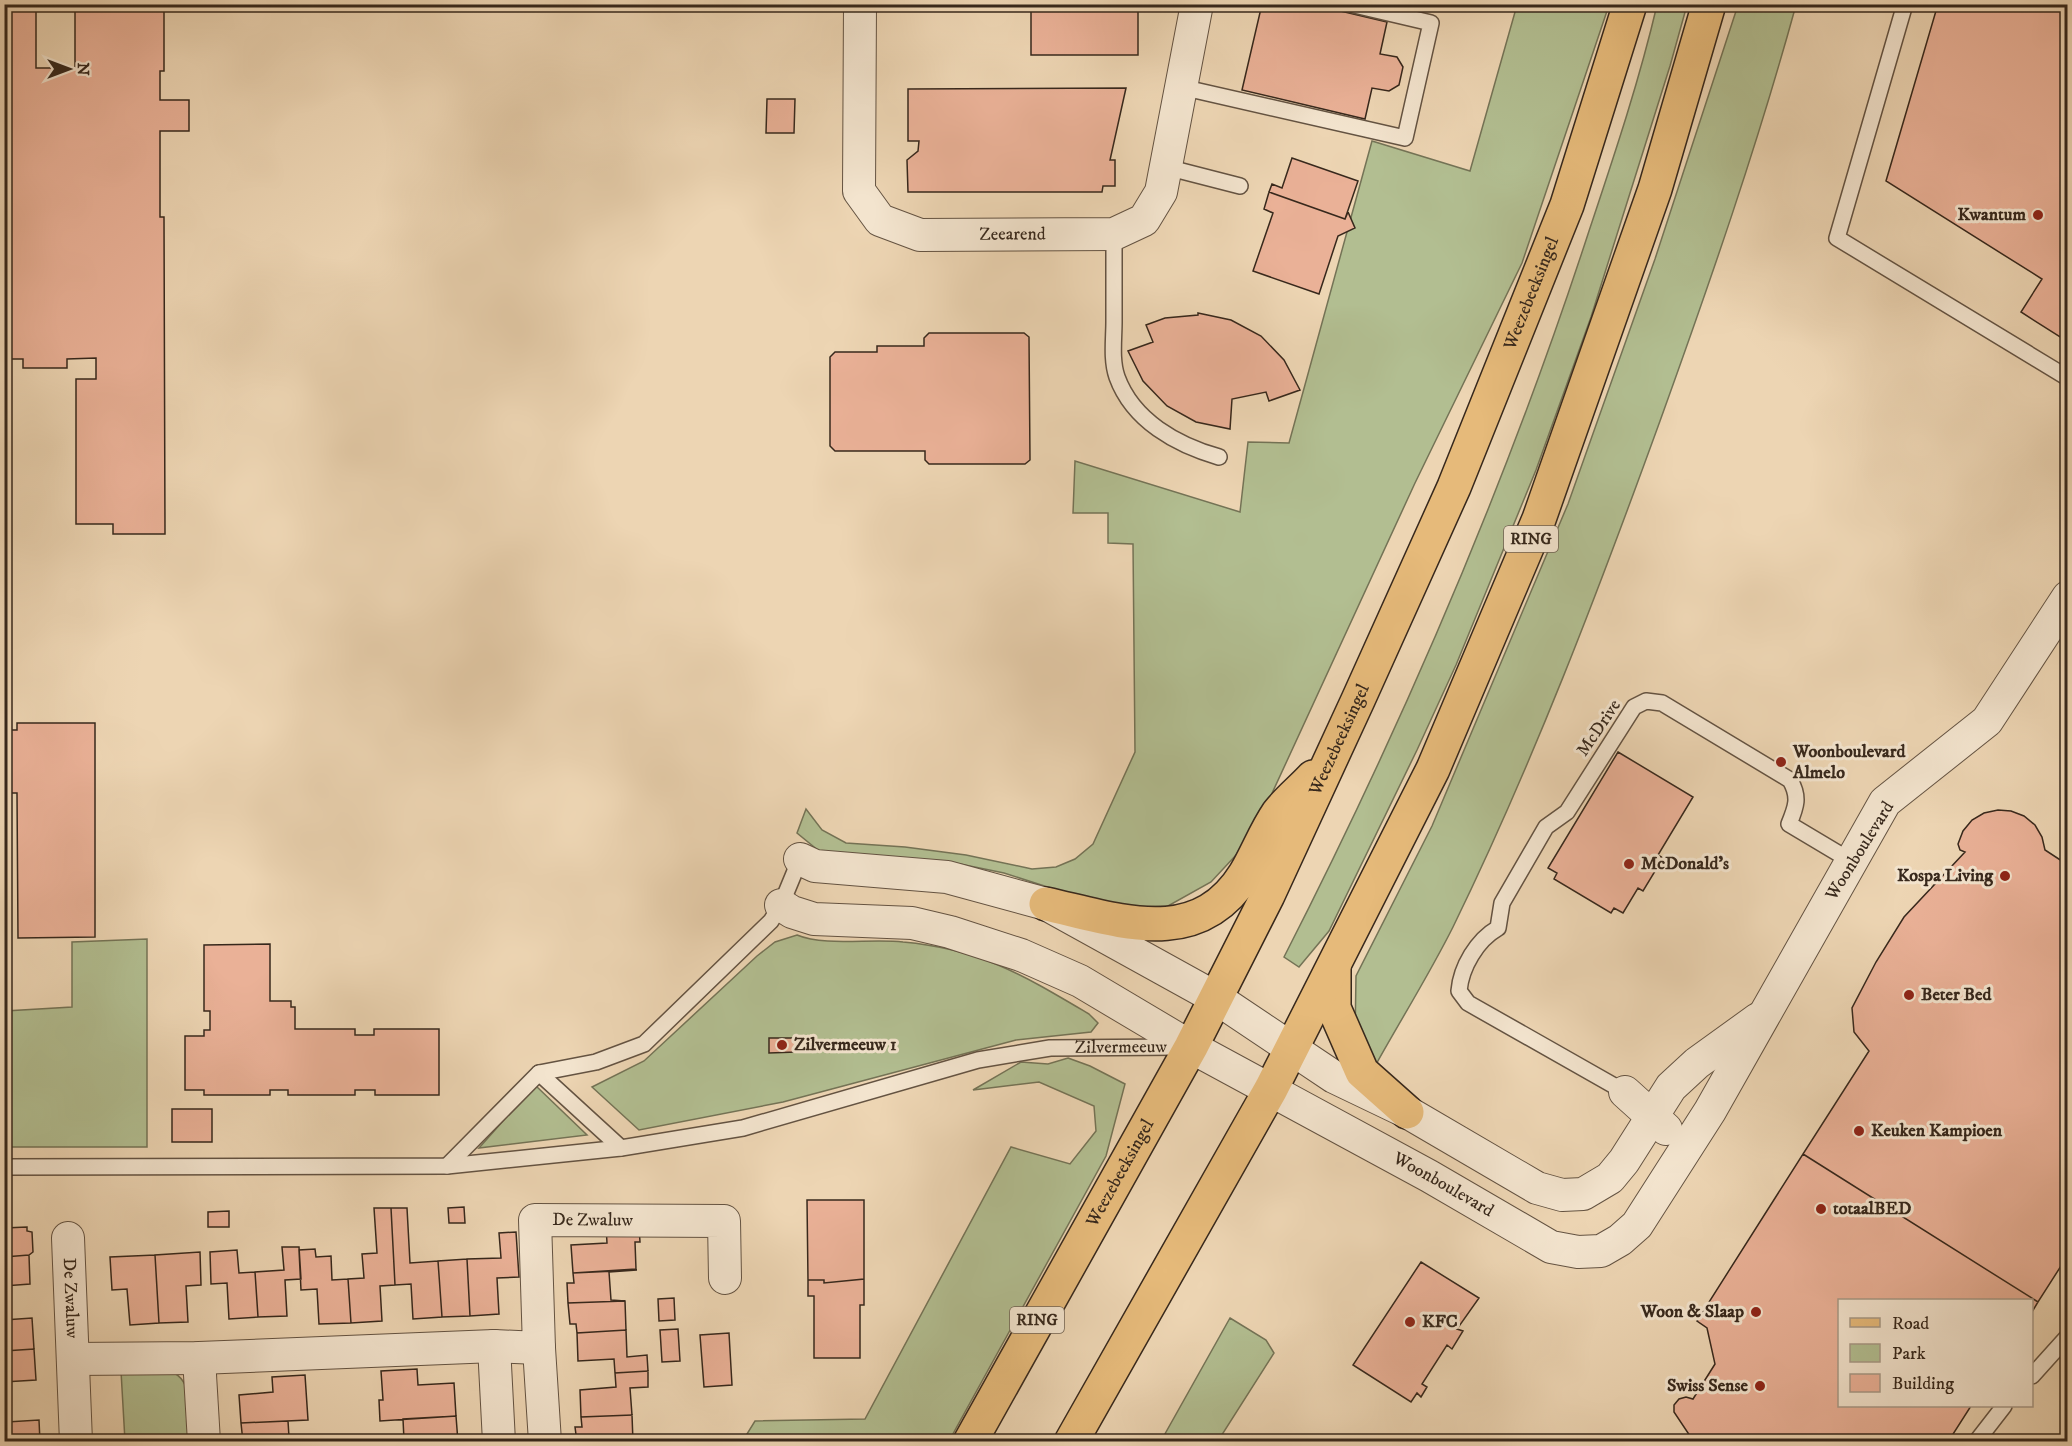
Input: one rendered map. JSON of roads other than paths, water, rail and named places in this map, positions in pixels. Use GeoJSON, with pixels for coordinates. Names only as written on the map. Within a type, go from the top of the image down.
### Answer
{"type":"FeatureCollection","features":[{"type":"Feature","properties":{"kind":"main road","name":"Weezebeeksingel"},"geometry":{"type":"LineString","coordinates":[[970,1442],[1191,1047],[1268,896],[1454,487],[1566,205],[1630,4]]}},
{"type":"Feature","properties":{"kind":"main road","name":"RING"},"geometry":{"type":"LineString","coordinates":[[1071,1442],[1271,1089],[1433,769],[1539,519],[1655,189],[1709,4]]}},
{"type":"Feature","properties":{"kind":"main road"},"geometry":{"type":"LineString","coordinates":[[1047,904],[1143,925],[1182,923],[1216,906],[1244,875],[1278,814],[1331,758]]}},
{"type":"Feature","properties":{"kind":"main road"},"geometry":{"type":"LineString","coordinates":[[1334,964],[1334,1008],[1362,1072],[1407,1112]]}},
{"type":"Feature","properties":{"kind":"street","name":"Zeearend"},"geometry":{"type":"LineString","coordinates":[[860,4],[859,191],[880,220],[920,235],[1114,234],[1144,220],[1161,192],[1197,4]]}},
{"type":"Feature","properties":{"kind":"street","name":"Woonboulevard"},"geometry":{"type":"LineString","coordinates":[[1191,1047],[1429,1176],[1551,1247],[1578,1252],[1601,1251],[1620,1240],[1636,1225],[1674,1167],[1766,1013],[1885,802],[1987,721],[2067,597]]}},
{"type":"Feature","properties":{"kind":"street"},"geometry":{"type":"LineString","coordinates":[[800,859],[815,867],[947,876],[1047,904],[1216,998]]}},
{"type":"Feature","properties":{"kind":"street","name":"Zilvermeeuw"},"geometry":{"type":"LineString","coordinates":[[781,905],[792,912],[814,919],[912,923],[950,932],[1021,955],[1080,981],[1191,1047]]}},
{"type":"Feature","properties":{"kind":"street","name":"Woonboulevard"},"geometry":{"type":"LineString","coordinates":[[1216,998],[1334,1077],[1407,1112],[1537,1188],[1562,1195],[1583,1194],[1610,1178],[1624,1161],[1671,1087],[1697,1064],[1766,1013]]}},
{"type":"Feature","properties":{"kind":"street"},"geometry":{"type":"LineString","coordinates":[[1625,1092],[1667,1130],[1672,1144],[1674,1167]]}},
{"type":"Feature","properties":{"kind":"street","name":"De Zwaluw"},"geometry":{"type":"LineString","coordinates":[[545,1442],[535,1220],[724,1221],[726,1278]]}},
{"type":"Feature","properties":{"kind":"street","name":"De Zwaluw"},"geometry":{"type":"LineString","coordinates":[[68,1238],[76,1442]]}},
{"type":"Feature","properties":{"kind":"street"},"geometry":{"type":"LineString","coordinates":[[494,1346],[499,1442]]}},
{"type":"Feature","properties":{"kind":"street","name":"De Zwaluw"},"geometry":{"type":"LineString","coordinates":[[73,1359],[199,1358],[494,1346],[539,1348]]}},
{"type":"Feature","properties":{"kind":"street"},"geometry":{"type":"LineString","coordinates":[[199,1358],[204,1442]]}},
{"type":"Feature","properties":{"kind":"lane"},"geometry":{"type":"LineString","coordinates":[[1181,87],[1406,138],[1431,23],[1350,4]]}},
{"type":"Feature","properties":{"kind":"lane"},"geometry":{"type":"LineString","coordinates":[[1905,4],[1837,238],[2067,378]]}},
{"type":"Feature","properties":{"kind":"lane"},"geometry":{"type":"LineString","coordinates":[[1166,167],[1240,186]]}},
{"type":"Feature","properties":{"kind":"lane"},"geometry":{"type":"LineString","coordinates":[[1114,234],[1114,354],[1117,377],[1137,410],[1159,430],[1190,449],[1219,457]]}},
{"type":"Feature","properties":{"kind":"lane","name":"McDrive"},"geometry":{"type":"LineString","coordinates":[[1625,1092],[1468,1003],[1459,991],[1460,979],[1483,937],[1498,928],[1502,903],[1546,827],[1566,812],[1634,707],[1647,701],[1662,703],[1790,780],[1797,791],[1797,805],[1790,824],[1851,861]]}},
{"type":"Feature","properties":{"kind":"lane"},"geometry":{"type":"LineString","coordinates":[[447,1166],[539,1073],[596,1062],[644,1044],[771,921],[781,905],[800,859]]}},
{"type":"Feature","properties":{"kind":"lane","name":"Zilvermeeuw"},"geometry":{"type":"LineString","coordinates":[[4,1167],[447,1166],[621,1148],[743,1128],[978,1060],[1050,1048],[1191,1047]]}},
{"type":"Feature","properties":{"kind":"lane"},"geometry":{"type":"LineString","coordinates":[[539,1073],[621,1148]]}},
{"type":"Feature","properties":{"kind":"lane"},"geometry":{"type":"LineString","coordinates":[[2033,1374],[2067,1336]]}},
{"type":"Feature","properties":{"kind":"lane"},"geometry":{"type":"LineString","coordinates":[[1976,1442],[2003,1407]]}},
{"type":"Feature","properties":{"kind":"place","name":"Kwantum"},"geometry":{"type":"Point","coordinates":[2038,215]}},
{"type":"Feature","properties":{"kind":"place","name":"Woonboulevard Almelo"},"geometry":{"type":"Point","coordinates":[1781,762]}},
{"type":"Feature","properties":{"kind":"place","name":"McDonald's"},"geometry":{"type":"Point","coordinates":[1629,864]}},
{"type":"Feature","properties":{"kind":"place","name":"Kospa Living"},"geometry":{"type":"Point","coordinates":[2005,876]}},
{"type":"Feature","properties":{"kind":"place","name":"Beter Bed"},"geometry":{"type":"Point","coordinates":[1909,995]}},
{"type":"Feature","properties":{"kind":"place","name":"Zilvermeeuw 1"},"geometry":{"type":"Point","coordinates":[782,1045]}},
{"type":"Feature","properties":{"kind":"place","name":"Keuken Kampioen"},"geometry":{"type":"Point","coordinates":[1859,1131]}},
{"type":"Feature","properties":{"kind":"place","name":"totaalBED"},"geometry":{"type":"Point","coordinates":[1821,1209]}},
{"type":"Feature","properties":{"kind":"place","name":"Woon & Slaap"},"geometry":{"type":"Point","coordinates":[1756,1312]}},
{"type":"Feature","properties":{"kind":"place","name":"KFC"},"geometry":{"type":"Point","coordinates":[1410,1322]}},
{"type":"Feature","properties":{"kind":"place","name":"Swiss Sense"},"geometry":{"type":"Point","coordinates":[1760,1386]}}]}
